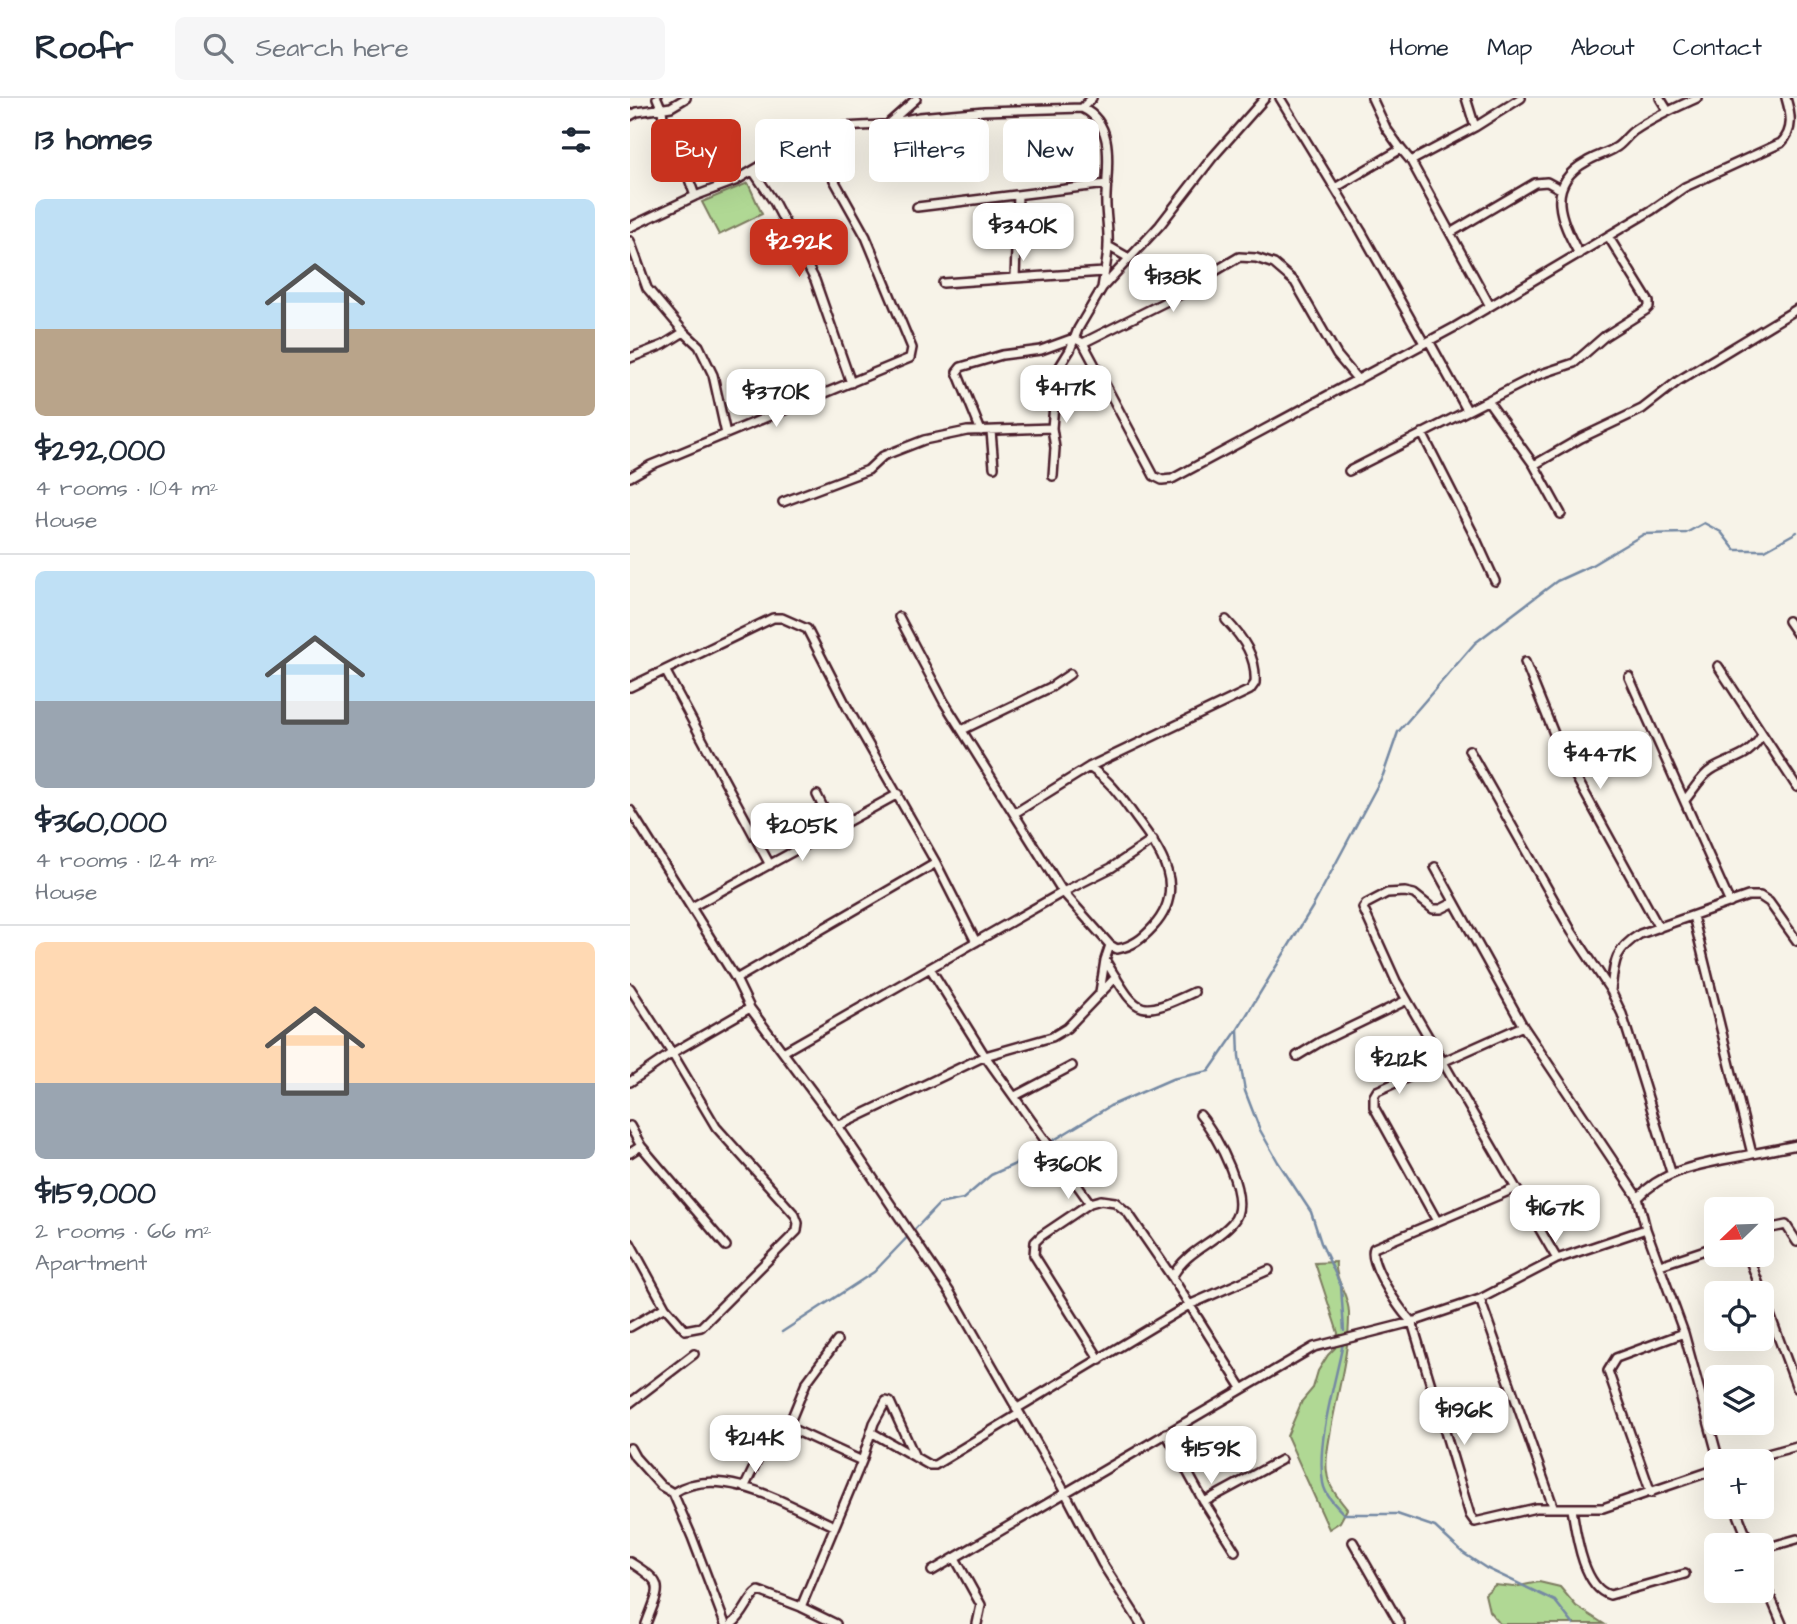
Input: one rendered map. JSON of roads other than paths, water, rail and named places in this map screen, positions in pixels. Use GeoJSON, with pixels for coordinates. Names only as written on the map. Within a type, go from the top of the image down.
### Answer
{"type":"FeatureCollection","features":[{"type":"Feature","properties":{"kind":"street"},"geometry":{"type":"LineString","coordinates":[[657,98],[662,110],[665,134],[685,168],[695,196]]}},
{"type":"Feature","properties":{"kind":"street"},"geometry":{"type":"LineString","coordinates":[[630,116],[637,112],[662,110],[686,98]]}},
{"type":"Feature","properties":{"kind":"street"},"geometry":{"type":"LineString","coordinates":[[1082,108],[1092,98]]}},
{"type":"Feature","properties":{"kind":"street"},"geometry":{"type":"LineString","coordinates":[[1053,476],[1055,448],[1052,428],[1057,371],[1102,288],[1160,225],[1212,158],[1265,98]]}},
{"type":"Feature","properties":{"kind":"street"},"geometry":{"type":"LineString","coordinates":[[1280,98],[1467,410]]}},
{"type":"Feature","properties":{"kind":"street"},"geometry":{"type":"LineString","coordinates":[[1372,98],[1386,128],[1411,161],[1452,232],[1490,306]]}},
{"type":"Feature","properties":{"kind":"street"},"geometry":{"type":"LineString","coordinates":[[1465,98],[1475,127]]}},
{"type":"Feature","properties":{"kind":"street"},"geometry":{"type":"LineString","coordinates":[[1411,161],[1475,127],[1521,98]]}},
{"type":"Feature","properties":{"kind":"street"},"geometry":{"type":"LineString","coordinates":[[1660,98],[1668,111]]}},
{"type":"Feature","properties":{"kind":"street"},"geometry":{"type":"LineString","coordinates":[[1579,254],[1562,221],[1560,189],[1570,174],[1583,163],[1617,148],[1632,131],[1697,98]]}},
{"type":"Feature","properties":{"kind":"street"},"geometry":{"type":"LineString","coordinates":[[981,431],[957,372],[961,367],[1002,355],[1041,350],[1074,338],[1083,342],[1154,476],[1162,480],[1172,479],[1427,342],[1579,254],[1685,187],[1781,143],[1790,129],[1791,119],[1786,98]]}},
{"type":"Feature","properties":{"kind":"street"},"geometry":{"type":"LineString","coordinates":[[916,99],[919,117]]}},
{"type":"Feature","properties":{"kind":"street"},"geometry":{"type":"LineString","coordinates":[[893,119],[916,99]]}},
{"type":"Feature","properties":{"kind":"street"},"geometry":{"type":"LineString","coordinates":[[907,119],[984,111],[1082,108],[1091,112],[1104,132],[1108,147],[1108,246],[1102,288]]}},
{"type":"Feature","properties":{"kind":"street"},"geometry":{"type":"LineString","coordinates":[[1335,188],[1401,149]]}},
{"type":"Feature","properties":{"kind":"street"},"geometry":{"type":"LineString","coordinates":[[630,227],[753,171],[774,202],[815,280],[852,383]]}},
{"type":"Feature","properties":{"kind":"street"},"geometry":{"type":"LineString","coordinates":[[630,477],[651,465],[911,358],[912,348],[866,237],[836,182]]}},
{"type":"Feature","properties":{"kind":"street"},"geometry":{"type":"LineString","coordinates":[[1452,232],[1535,183],[1547,183],[1560,189]]}},
{"type":"Feature","properties":{"kind":"street"},"geometry":{"type":"LineString","coordinates":[[917,207],[1107,184]]}},
{"type":"Feature","properties":{"kind":"street"},"geometry":{"type":"LineString","coordinates":[[1015,278],[1018,195]]}},
{"type":"Feature","properties":{"kind":"street"},"geometry":{"type":"LineString","coordinates":[[1349,471],[1538,374],[1574,363],[1605,336],[1649,307],[1608,236]]}},
{"type":"Feature","properties":{"kind":"street"},"geometry":{"type":"LineString","coordinates":[[630,241],[646,288],[684,332],[697,342],[713,375],[726,434]]}},
{"type":"Feature","properties":{"kind":"street"},"geometry":{"type":"LineString","coordinates":[[1108,246],[1129,258]]}},
{"type":"Feature","properties":{"kind":"street"},"geometry":{"type":"LineString","coordinates":[[1083,342],[1193,288],[1239,257],[1256,258],[1274,264],[1295,282],[1338,355],[1358,380]]}},
{"type":"Feature","properties":{"kind":"street"},"geometry":{"type":"LineString","coordinates":[[943,283],[1104,272]]}},
{"type":"Feature","properties":{"kind":"street"},"geometry":{"type":"LineString","coordinates":[[1534,465],[1581,438],[1642,409],[1678,381],[1797,309]]}},
{"type":"Feature","properties":{"kind":"street"},"geometry":{"type":"LineString","coordinates":[[630,358],[663,345],[684,332]]}},
{"type":"Feature","properties":{"kind":"street"},"geometry":{"type":"LineString","coordinates":[[1488,401],[1534,465],[1561,514]]}},
{"type":"Feature","properties":{"kind":"street"},"geometry":{"type":"LineString","coordinates":[[783,502],[868,470],[883,456],[924,440],[967,431],[1052,428]]}},
{"type":"Feature","properties":{"kind":"street"},"geometry":{"type":"LineString","coordinates":[[992,431],[994,467]]}},
{"type":"Feature","properties":{"kind":"street"},"geometry":{"type":"LineString","coordinates":[[1422,433],[1495,581]]}},
{"type":"Feature","properties":{"kind":"street"},"geometry":{"type":"LineString","coordinates":[[899,617],[944,702],[1063,891],[1110,945],[1117,949],[1129,947],[1143,938],[1157,923],[1167,902],[1170,882],[1167,867],[1153,840],[1114,785],[1090,767]]}},
{"type":"Feature","properties":{"kind":"street"},"geometry":{"type":"LineString","coordinates":[[630,687],[773,618],[782,618],[807,629],[846,707],[898,794],[976,942]]}},
{"type":"Feature","properties":{"kind":"street"},"geometry":{"type":"LineString","coordinates":[[1015,813],[1090,767],[1250,690],[1255,683],[1254,664],[1241,635],[1226,620]]}},
{"type":"Feature","properties":{"kind":"street"},"geometry":{"type":"LineString","coordinates":[[1788,621],[1797,634]]}},
{"type":"Feature","properties":{"kind":"street"},"geometry":{"type":"LineString","coordinates":[[1525,662],[1559,746],[1659,928]]}},
{"type":"Feature","properties":{"kind":"street"},"geometry":{"type":"LineString","coordinates":[[1718,666],[1797,787]]}},
{"type":"Feature","properties":{"kind":"street"},"geometry":{"type":"LineString","coordinates":[[665,670],[770,865]]}},
{"type":"Feature","properties":{"kind":"street"},"geometry":{"type":"LineString","coordinates":[[962,730],[1041,692],[1070,674]]}},
{"type":"Feature","properties":{"kind":"street"},"geometry":{"type":"LineString","coordinates":[[1629,677],[1730,903]]}},
{"type":"Feature","properties":{"kind":"street"},"geometry":{"type":"LineString","coordinates":[[1685,800],[1705,774],[1753,749],[1762,734]]}},
{"type":"Feature","properties":{"kind":"street"},"geometry":{"type":"LineString","coordinates":[[1469,750],[1572,932],[1611,991],[1622,1014],[1671,1172]]}},
{"type":"Feature","properties":{"kind":"street"},"geometry":{"type":"LineString","coordinates":[[692,907],[898,794]]}},
{"type":"Feature","properties":{"kind":"street"},"geometry":{"type":"LineString","coordinates":[[817,795],[834,830]]}},
{"type":"Feature","properties":{"kind":"street"},"geometry":{"type":"LineString","coordinates":[[630,810],[736,979],[750,1008],[838,1126],[951,1294],[1066,1494],[1102,1563],[1141,1624]]}},
{"type":"Feature","properties":{"kind":"street"},"geometry":{"type":"LineString","coordinates":[[783,1052],[1063,891],[1111,868],[1153,840]]}},
{"type":"Feature","properties":{"kind":"street"},"geometry":{"type":"LineString","coordinates":[[736,979],[936,863]]}},
{"type":"Feature","properties":{"kind":"street"},"geometry":{"type":"LineString","coordinates":[[1435,867],[1523,1026],[1638,1198],[1646,1229],[1684,1333],[1716,1449]]}},
{"type":"Feature","properties":{"kind":"street"},"geometry":{"type":"LineString","coordinates":[[1453,903],[1441,909],[1433,909],[1414,894],[1393,892],[1366,904],[1363,908],[1407,1000],[1557,1259]]}},
{"type":"Feature","properties":{"kind":"street"},"geometry":{"type":"LineString","coordinates":[[1611,991],[1614,961],[1620,949],[1640,934],[1748,896],[1760,896],[1769,902],[1797,941]]}},
{"type":"Feature","properties":{"kind":"street"},"geometry":{"type":"LineString","coordinates":[[1693,916],[1752,1154]]}},
{"type":"Feature","properties":{"kind":"street"},"geometry":{"type":"LineString","coordinates":[[1100,992],[1110,945]]}},
{"type":"Feature","properties":{"kind":"street"},"geometry":{"type":"LineString","coordinates":[[1105,960],[1133,1003],[1143,1009],[1161,1007],[1194,992]]}},
{"type":"Feature","properties":{"kind":"street"},"geometry":{"type":"LineString","coordinates":[[930,968],[985,1056],[1090,1203]]}},
{"type":"Feature","properties":{"kind":"street"},"geometry":{"type":"LineString","coordinates":[[838,1126],[985,1056],[1052,1037],[1067,1028],[1116,977]]}},
{"type":"Feature","properties":{"kind":"street"},"geometry":{"type":"LineString","coordinates":[[630,989],[633,999],[672,1053],[716,1127],[795,1216],[798,1223],[797,1231],[701,1327],[685,1330],[665,1307],[630,1243]]}},
{"type":"Feature","properties":{"kind":"street"},"geometry":{"type":"LineString","coordinates":[[1297,1056],[1407,1000]]}},
{"type":"Feature","properties":{"kind":"street"},"geometry":{"type":"LineString","coordinates":[[630,1082],[672,1053],[750,1008]]}},
{"type":"Feature","properties":{"kind":"street"},"geometry":{"type":"LineString","coordinates":[[1437,1221],[1374,1107],[1374,1096],[1377,1091],[1442,1060],[1523,1026]]}},
{"type":"Feature","properties":{"kind":"street"},"geometry":{"type":"LineString","coordinates":[[1015,1096],[1072,1066]]}},
{"type":"Feature","properties":{"kind":"street"},"geometry":{"type":"LineString","coordinates":[[1172,1277],[1180,1263],[1232,1224],[1239,1207],[1240,1197],[1225,1156],[1200,1115]]}},
{"type":"Feature","properties":{"kind":"street"},"geometry":{"type":"LineString","coordinates":[[630,1126],[641,1146],[726,1246]]}},
{"type":"Feature","properties":{"kind":"street"},"geometry":{"type":"LineString","coordinates":[[1638,1198],[1648,1186],[1671,1172],[1797,1145]]}},
{"type":"Feature","properties":{"kind":"street"},"geometry":{"type":"LineString","coordinates":[[630,1153],[641,1146]]}},
{"type":"Feature","properties":{"kind":"street"},"geometry":{"type":"LineString","coordinates":[[1516,1188],[1374,1248],[1371,1254],[1403,1313],[1412,1322],[1470,1515],[1478,1523],[1536,1508],[1603,1508],[1704,1474]]}},
{"type":"Feature","properties":{"kind":"street"},"geometry":{"type":"LineString","coordinates":[[1100,1360],[1034,1255],[1035,1242],[1041,1236],[1090,1203],[1101,1200],[1115,1202],[1128,1213],[1242,1388]]}},
{"type":"Feature","properties":{"kind":"street"},"geometry":{"type":"LineString","coordinates":[[1774,1228],[1786,1225],[1797,1242]]}},
{"type":"Feature","properties":{"kind":"street"},"geometry":{"type":"LineString","coordinates":[[932,1571],[1314,1347],[1412,1322],[1480,1299],[1557,1259],[1646,1229]]}},
{"type":"Feature","properties":{"kind":"street"},"geometry":{"type":"LineString","coordinates":[[1660,1265],[1704,1250]]}},
{"type":"Feature","properties":{"kind":"street"},"geometry":{"type":"LineString","coordinates":[[1752,1267],[1797,1388]]}},
{"type":"Feature","properties":{"kind":"street"},"geometry":{"type":"LineString","coordinates":[[871,1433],[929,1465],[935,1465],[1189,1305],[1269,1270]]}},
{"type":"Feature","properties":{"kind":"street"},"geometry":{"type":"LineString","coordinates":[[1480,1299],[1553,1506]]}},
{"type":"Feature","properties":{"kind":"street"},"geometry":{"type":"LineString","coordinates":[[630,1327],[665,1307]]}},
{"type":"Feature","properties":{"kind":"street"},"geometry":{"type":"LineString","coordinates":[[1651,1493],[1608,1371],[1616,1358],[1684,1333]]}},
{"type":"Feature","properties":{"kind":"street"},"geometry":{"type":"LineString","coordinates":[[788,1427],[806,1383],[837,1341]]}},
{"type":"Feature","properties":{"kind":"street"},"geometry":{"type":"LineString","coordinates":[[630,1403],[694,1354]]}},
{"type":"Feature","properties":{"kind":"street"},"geometry":{"type":"LineString","coordinates":[[801,1607],[884,1403],[888,1401],[915,1457]]}},
{"type":"Feature","properties":{"kind":"street"},"geometry":{"type":"LineString","coordinates":[[745,1486],[771,1432],[779,1427],[788,1427],[862,1461]]}},
{"type":"Feature","properties":{"kind":"street"},"geometry":{"type":"LineString","coordinates":[[1166,1433],[1235,1551]]}},
{"type":"Feature","properties":{"kind":"street"},"geometry":{"type":"LineString","coordinates":[[1774,1452],[1797,1446]]}},
{"type":"Feature","properties":{"kind":"street"},"geometry":{"type":"LineString","coordinates":[[630,1448],[661,1486],[673,1493],[724,1624]]}},
{"type":"Feature","properties":{"kind":"street"},"geometry":{"type":"LineString","coordinates":[[1204,1502],[1280,1460]]}},
{"type":"Feature","properties":{"kind":"street"},"geometry":{"type":"LineString","coordinates":[[673,1493],[687,1486],[704,1483],[745,1486],[834,1526]]}},
{"type":"Feature","properties":{"kind":"street"},"geometry":{"type":"LineString","coordinates":[[1572,1508],[1577,1538],[1588,1572],[1596,1587],[1604,1593],[1617,1593],[1685,1574]]}},
{"type":"Feature","properties":{"kind":"street"},"geometry":{"type":"LineString","coordinates":[[1774,1546],[1797,1539]]}},
{"type":"Feature","properties":{"kind":"street"},"geometry":{"type":"LineString","coordinates":[[1353,1542],[1399,1624]]}},
{"type":"Feature","properties":{"kind":"street"},"geometry":{"type":"LineString","coordinates":[[955,1558],[981,1605],[977,1624]]}},
{"type":"Feature","properties":{"kind":"street"},"geometry":{"type":"LineString","coordinates":[[630,1562],[657,1582],[658,1590],[646,1624]]}},
{"type":"Feature","properties":{"kind":"street"},"geometry":{"type":"LineString","coordinates":[[732,1624],[742,1616],[759,1591],[836,1624]]}},
{"type":"Feature","properties":{"kind":"street"},"geometry":{"type":"LineString","coordinates":[[1773,1603],[1782,1624]]}},
{"type":"Feature","properties":{"kind":"waterway"},"geometry":{"type":"LineString","coordinates":[[782,1332],[874,1272],[939,1204],[963,1199],[991,1175],[1013,1165],[1110,1106],[1172,1079],[1209,1071],[1238,1029],[1313,906],[1383,775],[1398,732],[1475,643],[1557,581],[1592,565],[1644,534],[1686,533],[1704,523],[1721,532],[1735,550],[1765,550],[1797,532]]}},
{"type":"Feature","properties":{"kind":"waterway"},"geometry":{"type":"LineString","coordinates":[[1238,1029],[1245,1091],[1260,1130],[1311,1212],[1321,1243],[1341,1286],[1344,1331]]}},
{"type":"Feature","properties":{"kind":"waterway"},"geometry":{"type":"LineString","coordinates":[[1343,1343],[1327,1413],[1322,1450],[1323,1483],[1334,1503],[1344,1514],[1397,1514],[1435,1527],[1463,1553],[1486,1568],[1555,1601],[1573,1624]]}}]}
